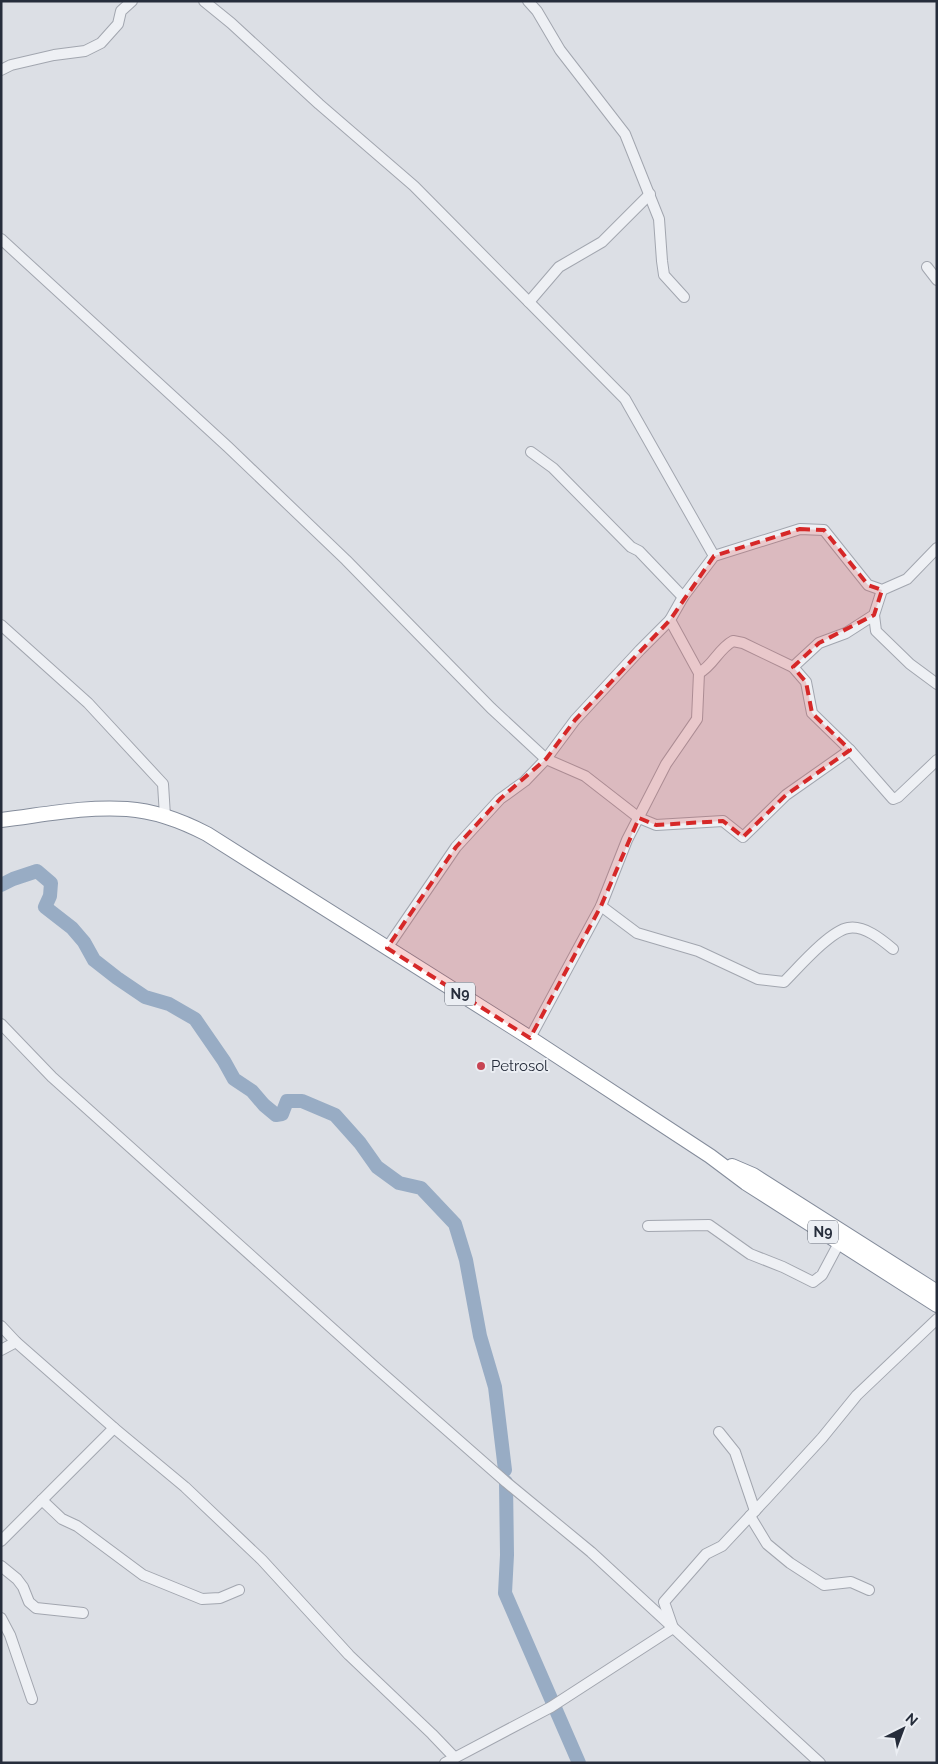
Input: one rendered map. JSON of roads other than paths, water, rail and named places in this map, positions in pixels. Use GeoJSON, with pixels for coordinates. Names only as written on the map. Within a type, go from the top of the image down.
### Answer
{"type":"FeatureCollection","features":[{"type":"Feature","properties":{"kind":"highway","name":"N9"},"geometry":{"type":"LineString","coordinates":[[1,820],[96,809],[128,809],[178,820],[207,834],[530,1038],[710,1156],[746,1183],[937,1305]]}},
{"type":"Feature","properties":{"kind":"highway","name":"N9"},"geometry":{"type":"LineString","coordinates":[[710,1156],[754,1175],[937,1292]]}},
{"type":"Feature","properties":{"kind":"street"},"geometry":{"type":"LineString","coordinates":[[1,70],[11,65],[54,55],[85,51],[101,43],[118,24],[121,12],[132,1]]}},
{"type":"Feature","properties":{"kind":"street"},"geometry":{"type":"LineString","coordinates":[[204,1],[414,186],[625,399],[714,556]]}},
{"type":"Feature","properties":{"kind":"street"},"geometry":{"type":"LineString","coordinates":[[528,1],[537,11],[560,50],[625,134],[659,219],[664,276],[684,297]]}},
{"type":"Feature","properties":{"kind":"street"},"geometry":{"type":"LineString","coordinates":[[529,302],[559,267],[602,242],[650,194]]}},
{"type":"Feature","properties":{"kind":"street"},"geometry":{"type":"LineString","coordinates":[[1,239],[228,448],[353,567],[491,708],[546,759],[585,776],[640,818],[656,825],[723,820],[743,837],[786,795],[850,750]]}},
{"type":"Feature","properties":{"kind":"street"},"geometry":{"type":"LineString","coordinates":[[927,267],[937,280]]}},
{"type":"Feature","properties":{"kind":"street"},"geometry":{"type":"LineString","coordinates":[[531,452],[553,468],[631,548],[639,551],[683,596]]}},
{"type":"Feature","properties":{"kind":"street"},"geometry":{"type":"LineString","coordinates":[[387,948],[456,847],[500,799],[525,781],[546,759],[575,720],[670,620],[683,596],[714,556],[800,528],[824,530],[868,585],[882,590],[907,579],[937,548]]}},
{"type":"Feature","properties":{"kind":"street"},"geometry":{"type":"LineString","coordinates":[[882,590],[874,616],[876,631],[910,664],[937,684]]}},
{"type":"Feature","properties":{"kind":"street"},"geometry":{"type":"LineString","coordinates":[[793,668],[819,643],[846,633],[874,616]]}},
{"type":"Feature","properties":{"kind":"street"},"geometry":{"type":"LineString","coordinates":[[530,1038],[600,906],[627,840],[640,818],[666,764],[697,719],[699,673],[670,620]]}},
{"type":"Feature","properties":{"kind":"street"},"geometry":{"type":"LineString","coordinates":[[1,625],[88,703],[162,784],[165,816]]}},
{"type":"Feature","properties":{"kind":"street"},"geometry":{"type":"LineString","coordinates":[[699,673],[706,669],[721,650],[732,641],[743,643],[793,668],[806,682],[812,712],[850,750],[893,799],[937,760]]}},
{"type":"Feature","properties":{"kind":"street"},"geometry":{"type":"LineString","coordinates":[[600,906],[637,933],[698,951],[758,979],[784,982],[833,935],[849,928],[863,930],[881,939],[893,948]]}},
{"type":"Feature","properties":{"kind":"street"},"geometry":{"type":"LineString","coordinates":[[1,1024],[66,1090],[374,1366],[506,1482],[591,1552],[820,1763]]}},
{"type":"Feature","properties":{"kind":"street"},"geometry":{"type":"LineString","coordinates":[[648,1226],[710,1225],[750,1254],[783,1267],[812,1282],[822,1275],[839,1243]]}},
{"type":"Feature","properties":{"kind":"street"},"geometry":{"type":"LineString","coordinates":[[673,1628],[664,1602],[706,1554],[722,1546],[752,1514],[822,1438],[857,1395],[937,1319]]}},
{"type":"Feature","properties":{"kind":"street"},"geometry":{"type":"LineString","coordinates":[[1,1326],[16,1342],[114,1428],[185,1487],[262,1560],[349,1655],[456,1758]]}},
{"type":"Feature","properties":{"kind":"street"},"geometry":{"type":"LineString","coordinates":[[1,1350],[16,1342]]}},
{"type":"Feature","properties":{"kind":"street"},"geometry":{"type":"LineString","coordinates":[[1,1541],[114,1428]]}},
{"type":"Feature","properties":{"kind":"street"},"geometry":{"type":"LineString","coordinates":[[719,1432],[735,1452],[752,1514],[768,1544],[790,1563],[824,1585],[851,1582],[869,1590]]}},
{"type":"Feature","properties":{"kind":"street"},"geometry":{"type":"LineString","coordinates":[[42,1500],[62,1519],[84,1531],[143,1575],[202,1599],[220,1598],[238,1590]]}},
{"type":"Feature","properties":{"kind":"street"},"geometry":{"type":"LineString","coordinates":[[1,1566],[24,1587],[29,1602],[36,1608],[82,1613]]}},
{"type":"Feature","properties":{"kind":"street"},"geometry":{"type":"LineString","coordinates":[[1,1618],[10,1635],[32,1698]]}},
{"type":"Feature","properties":{"kind":"street"},"geometry":{"type":"LineString","coordinates":[[445,1763],[551,1707],[673,1628]]}},
{"type":"Feature","properties":{"kind":"waterway"},"geometry":{"type":"LineString","coordinates":[[1,885],[37,871],[51,883],[50,896],[45,907],[72,928],[84,942],[94,960],[145,997],[169,1004],[195,1019],[234,1079],[252,1091],[264,1105],[276,1115],[282,1114],[287,1101],[302,1101],[335,1115],[360,1143],[377,1167],[399,1183],[421,1188],[455,1224],[466,1260],[480,1336],[495,1387],[505,1470]]}},
{"type":"Feature","properties":{"kind":"waterway"},"geometry":{"type":"LineString","coordinates":[[506,1482],[507,1555],[505,1593],[579,1763]]}},
{"type":"Feature","properties":{"kind":"place","name":"Petrosol"},"geometry":{"type":"Point","coordinates":[481,1066]}}]}
